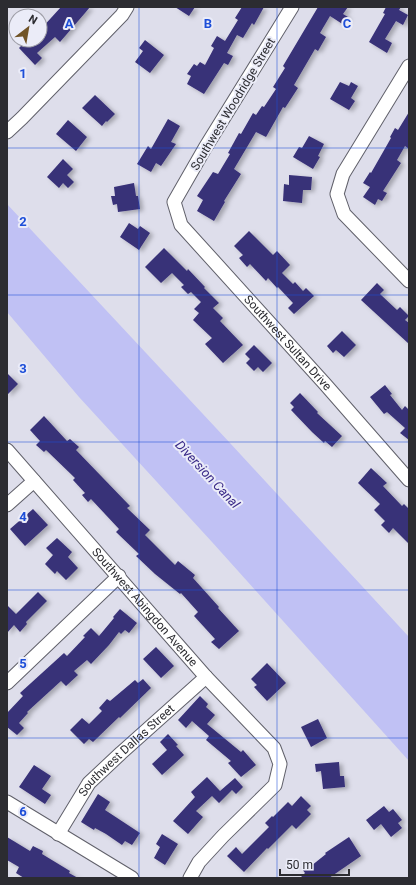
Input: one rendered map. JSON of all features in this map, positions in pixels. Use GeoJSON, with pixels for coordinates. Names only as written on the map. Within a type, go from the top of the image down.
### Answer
{"type":"FeatureCollection","features":[{"type":"Feature","properties":{"kind":"street"},"geometry":{"type":"LineString","coordinates":[[7,132],[28,113],[122,15],[126,7]]}},
{"type":"Feature","properties":{"kind":"street","name":"Southwest Woodridge Street"},"geometry":{"type":"LineString","coordinates":[[174,202],[205,148],[292,7]]}},
{"type":"Feature","properties":{"kind":"street"},"geometry":{"type":"LineString","coordinates":[[409,66],[343,174],[337,194],[344,214],[409,281]]}},
{"type":"Feature","properties":{"kind":"street","name":"Southwest Sultan Drive"},"geometry":{"type":"LineString","coordinates":[[174,202],[182,225],[409,480]]}},
{"type":"Feature","properties":{"kind":"street","name":"Southwest Abingdon Avenue"},"geometry":{"type":"LineString","coordinates":[[7,450],[206,677],[274,748],[280,764],[275,785],[199,862],[190,878]]}},
{"type":"Feature","properties":{"kind":"street"},"geometry":{"type":"LineString","coordinates":[[7,505],[34,481]]}},
{"type":"Feature","properties":{"kind":"street"},"geometry":{"type":"LineString","coordinates":[[7,683],[119,576]]}},
{"type":"Feature","properties":{"kind":"street","name":"Southwest Dallas Street"},"geometry":{"type":"LineString","coordinates":[[58,834],[89,783],[206,677]]}},
{"type":"Feature","properties":{"kind":"street"},"geometry":{"type":"LineString","coordinates":[[7,802],[132,878]]}},
{"type":"Feature","properties":{"kind":"water","name":"Diversion Canal"},"geometry":{"type":"Polygon","coordinates":[[[7,204],[409,637],[409,761],[79,397],[7,312],[7,204]]]}},
{"type":"Feature","properties":{"kind":"building"},"geometry":{"type":"Polygon","coordinates":[[[61,7],[90,7],[60,42],[55,37],[48,43],[48,21],[61,7]]]}},
{"type":"Feature","properties":{"kind":"building"},"geometry":{"type":"Polygon","coordinates":[[[175,7],[195,7],[189,16],[175,7]]]}},
{"type":"Feature","properties":{"kind":"building"},"geometry":{"type":"Polygon","coordinates":[[[242,7],[264,7],[254,25],[252,23],[243,38],[237,35],[227,53],[233,56],[228,65],[224,63],[204,94],[187,84],[191,76],[187,74],[194,64],[197,66],[200,62],[205,65],[214,48],[211,46],[217,36],[225,41],[238,20],[235,18],[242,7]]]}},
{"type":"Feature","properties":{"kind":"building"},"geometry":{"type":"Polygon","coordinates":[[[318,7],[348,7],[343,14],[348,17],[344,25],[330,16],[320,33],[326,37],[318,51],[315,49],[294,85],[298,88],[285,108],[283,107],[266,137],[256,132],[234,169],[241,174],[224,201],[225,202],[214,221],[197,211],[203,200],[197,196],[213,172],[218,174],[230,154],[228,153],[239,133],[241,134],[253,113],[256,115],[262,106],[264,107],[276,89],[273,87],[285,68],[283,66],[318,7]]]}},
{"type":"Feature","properties":{"kind":"building"},"geometry":{"type":"Polygon","coordinates":[[[386,7],[401,7],[399,10],[408,15],[403,25],[396,21],[385,39],[392,43],[387,53],[369,42],[385,14],[383,13],[386,7]]]}},
{"type":"Feature","properties":{"kind":"building"},"geometry":{"type":"Polygon","coordinates":[[[145,40],[164,55],[150,73],[135,62],[143,51],[139,48],[145,40]]]}},
{"type":"Feature","properties":{"kind":"building"},"geometry":{"type":"Polygon","coordinates":[[[19,48],[43,48],[37,53],[42,58],[35,65],[19,48]]]}},
{"type":"Feature","properties":{"kind":"building"},"geometry":{"type":"Polygon","coordinates":[[[340,82],[349,86],[351,82],[358,86],[351,98],[355,101],[349,110],[330,99],[340,82]]]}},
{"type":"Feature","properties":{"kind":"building"},"geometry":{"type":"Polygon","coordinates":[[[95,95],[115,114],[102,126],[82,108],[95,95]]]}},
{"type":"Feature","properties":{"kind":"building"},"geometry":{"type":"Polygon","coordinates":[[[409,112],[409,149],[405,146],[397,160],[401,163],[383,191],[387,193],[382,201],[378,199],[375,205],[363,197],[370,187],[363,183],[370,172],[371,173],[395,128],[398,130],[409,112]]]}},
{"type":"Feature","properties":{"kind":"building"},"geometry":{"type":"Polygon","coordinates":[[[168,119],[180,126],[171,142],[176,144],[161,166],[156,163],[151,172],[137,164],[148,146],[151,149],[168,119]]]}},
{"type":"Feature","properties":{"kind":"building"},"geometry":{"type":"Polygon","coordinates":[[[68,120],[87,137],[76,151],[56,134],[68,120]]]}},
{"type":"Feature","properties":{"kind":"building"},"geometry":{"type":"Polygon","coordinates":[[[309,136],[324,144],[318,156],[320,157],[313,169],[293,157],[299,147],[302,148],[309,136]]]}},
{"type":"Feature","properties":{"kind":"building"},"geometry":{"type":"Polygon","coordinates":[[[63,159],[73,169],[67,175],[74,182],[68,188],[63,183],[59,188],[47,177],[63,159]]]}},
{"type":"Feature","properties":{"kind":"building"},"geometry":{"type":"Polygon","coordinates":[[[289,175],[312,177],[311,190],[303,190],[302,203],[283,201],[284,184],[289,185],[289,175]]]}},
{"type":"Feature","properties":{"kind":"building"},"geometry":{"type":"Polygon","coordinates":[[[134,183],[140,209],[118,212],[117,204],[113,205],[111,196],[115,196],[114,187],[134,183]]]}},
{"type":"Feature","properties":{"kind":"building"},"geometry":{"type":"Polygon","coordinates":[[[129,223],[138,229],[140,226],[150,233],[139,250],[120,237],[129,223]]]}},
{"type":"Feature","properties":{"kind":"building"},"geometry":{"type":"Polygon","coordinates":[[[249,231],[273,255],[277,251],[290,265],[282,273],[293,284],[295,282],[303,291],[306,288],[314,296],[294,314],[288,308],[293,303],[278,287],[277,288],[268,278],[266,281],[250,264],[247,267],[239,258],[243,255],[234,246],[249,231]]]}},
{"type":"Feature","properties":{"kind":"building"},"geometry":{"type":"Polygon","coordinates":[[[164,248],[187,271],[188,269],[219,303],[213,308],[223,318],[220,321],[243,345],[223,363],[205,344],[212,338],[193,320],[199,313],[194,309],[201,302],[191,292],[188,294],[181,287],[184,285],[172,273],[161,283],[145,267],[164,248]]]}},
{"type":"Feature","properties":{"kind":"building"},"geometry":{"type":"Polygon","coordinates":[[[377,283],[384,290],[380,294],[397,310],[400,307],[409,316],[405,320],[409,323],[409,344],[361,300],[377,283]]]}},
{"type":"Feature","properties":{"kind":"building"},"geometry":{"type":"Polygon","coordinates":[[[342,331],[356,345],[344,357],[336,350],[333,353],[327,346],[342,331]]]}},
{"type":"Feature","properties":{"kind":"building"},"geometry":{"type":"Polygon","coordinates":[[[254,345],[272,363],[263,372],[258,367],[254,371],[246,363],[250,359],[245,354],[254,345]]]}},
{"type":"Feature","properties":{"kind":"building"},"geometry":{"type":"Polygon","coordinates":[[[7,373],[18,384],[7,395],[7,373]]]}},
{"type":"Feature","properties":{"kind":"building"},"geometry":{"type":"Polygon","coordinates":[[[385,385],[392,394],[390,395],[402,410],[405,406],[409,410],[409,440],[400,433],[405,428],[387,412],[384,414],[370,397],[385,385]]]}},
{"type":"Feature","properties":{"kind":"building"},"geometry":{"type":"Polygon","coordinates":[[[300,393],[318,412],[317,413],[342,436],[332,447],[325,441],[324,443],[291,410],[294,407],[290,403],[300,393]]]}},
{"type":"Feature","properties":{"kind":"building"},"geometry":{"type":"Polygon","coordinates":[[[44,416],[67,441],[70,439],[79,447],[76,450],[130,506],[127,508],[150,530],[145,535],[175,565],[178,561],[195,575],[193,578],[239,631],[219,649],[211,642],[215,639],[194,616],[198,612],[181,593],[180,594],[155,574],[136,556],[139,554],[116,532],[119,529],[91,499],[88,502],[82,495],[85,493],[73,480],[75,478],[46,450],[44,452],[36,445],[40,441],[30,430],[44,416]]]}},
{"type":"Feature","properties":{"kind":"building"},"geometry":{"type":"Polygon","coordinates":[[[371,468],[387,483],[383,486],[402,506],[404,504],[409,509],[409,544],[393,528],[389,533],[381,525],[385,521],[374,510],[380,504],[358,483],[371,468]]]}},
{"type":"Feature","properties":{"kind":"building"},"geometry":{"type":"Polygon","coordinates":[[[33,509],[48,525],[25,546],[10,529],[33,509]]]}},
{"type":"Feature","properties":{"kind":"building"},"geometry":{"type":"Polygon","coordinates":[[[57,538],[72,552],[68,557],[78,568],[66,580],[57,571],[55,574],[45,564],[53,555],[46,548],[57,538]]]}},
{"type":"Feature","properties":{"kind":"building"},"geometry":{"type":"Polygon","coordinates":[[[38,592],[47,601],[26,622],[27,624],[20,632],[14,625],[7,633],[7,605],[16,614],[38,592]]]}},
{"type":"Feature","properties":{"kind":"building"},"geometry":{"type":"Polygon","coordinates":[[[120,609],[137,623],[129,633],[125,630],[121,634],[119,632],[91,664],[87,660],[74,671],[78,675],[66,686],[61,681],[27,712],[28,713],[19,723],[24,728],[17,735],[7,727],[7,713],[23,696],[20,693],[64,653],[67,656],[85,637],[83,636],[91,628],[99,636],[120,609]]]}},
{"type":"Feature","properties":{"kind":"building"},"geometry":{"type":"Polygon","coordinates":[[[156,647],[174,666],[161,678],[143,659],[156,647]]]}},
{"type":"Feature","properties":{"kind":"building"},"geometry":{"type":"Polygon","coordinates":[[[267,663],[286,683],[267,701],[254,687],[257,685],[251,679],[267,663]]]}},
{"type":"Feature","properties":{"kind":"building"},"geometry":{"type":"Polygon","coordinates":[[[143,679],[151,688],[93,742],[89,739],[84,744],[70,730],[82,718],[89,724],[102,711],[99,708],[107,699],[110,701],[135,680],[138,683],[143,679]]]}},
{"type":"Feature","properties":{"kind":"building"},"geometry":{"type":"Polygon","coordinates":[[[200,696],[208,704],[206,707],[215,715],[207,724],[241,752],[243,750],[256,765],[241,777],[228,763],[231,761],[206,740],[209,736],[192,721],[186,728],[178,720],[200,696]]]}},
{"type":"Feature","properties":{"kind":"building"},"geometry":{"type":"Polygon","coordinates":[[[318,719],[327,738],[311,747],[301,727],[318,719]]]}},
{"type":"Feature","properties":{"kind":"building"},"geometry":{"type":"Polygon","coordinates":[[[168,734],[178,745],[176,746],[184,755],[162,775],[152,764],[167,750],[160,742],[168,734]]]}},
{"type":"Feature","properties":{"kind":"building"},"geometry":{"type":"Polygon","coordinates":[[[339,762],[340,776],[344,776],[345,787],[323,789],[321,771],[316,772],[315,764],[339,762]]]}},
{"type":"Feature","properties":{"kind":"building"},"geometry":{"type":"Polygon","coordinates":[[[34,765],[51,776],[42,789],[51,795],[45,804],[19,787],[34,765]]]}},
{"type":"Feature","properties":{"kind":"building"},"geometry":{"type":"Polygon","coordinates":[[[207,777],[220,791],[235,778],[243,787],[236,794],[232,790],[219,803],[212,796],[196,811],[203,817],[188,834],[173,821],[195,797],[191,792],[207,777]]]}},
{"type":"Feature","properties":{"kind":"building"},"geometry":{"type":"Polygon","coordinates":[[[98,794],[110,802],[105,810],[140,833],[132,845],[125,841],[122,845],[106,834],[95,828],[94,830],[81,822],[98,794]]]}},
{"type":"Feature","properties":{"kind":"building"},"geometry":{"type":"Polygon","coordinates":[[[301,796],[311,806],[307,810],[311,814],[296,829],[292,825],[244,872],[227,856],[236,847],[242,854],[269,827],[265,823],[272,816],[273,817],[288,802],[292,806],[301,796]]]}},
{"type":"Feature","properties":{"kind":"building"},"geometry":{"type":"Polygon","coordinates":[[[384,806],[389,812],[393,809],[402,820],[398,823],[402,828],[391,837],[381,824],[374,830],[366,820],[384,806]]]}},
{"type":"Feature","properties":{"kind":"building"},"geometry":{"type":"Polygon","coordinates":[[[162,834],[178,844],[165,865],[154,858],[160,847],[156,844],[162,834]]]}},
{"type":"Feature","properties":{"kind":"building"},"geometry":{"type":"Polygon","coordinates":[[[7,837],[30,851],[33,846],[43,851],[42,854],[70,871],[69,873],[78,878],[24,878],[16,873],[19,867],[7,860],[7,837]]]}},
{"type":"Feature","properties":{"kind":"building"},"geometry":{"type":"Polygon","coordinates":[[[349,837],[361,856],[329,878],[300,878],[305,873],[302,869],[309,864],[311,866],[326,854],[325,853],[349,837]]]}}]}
